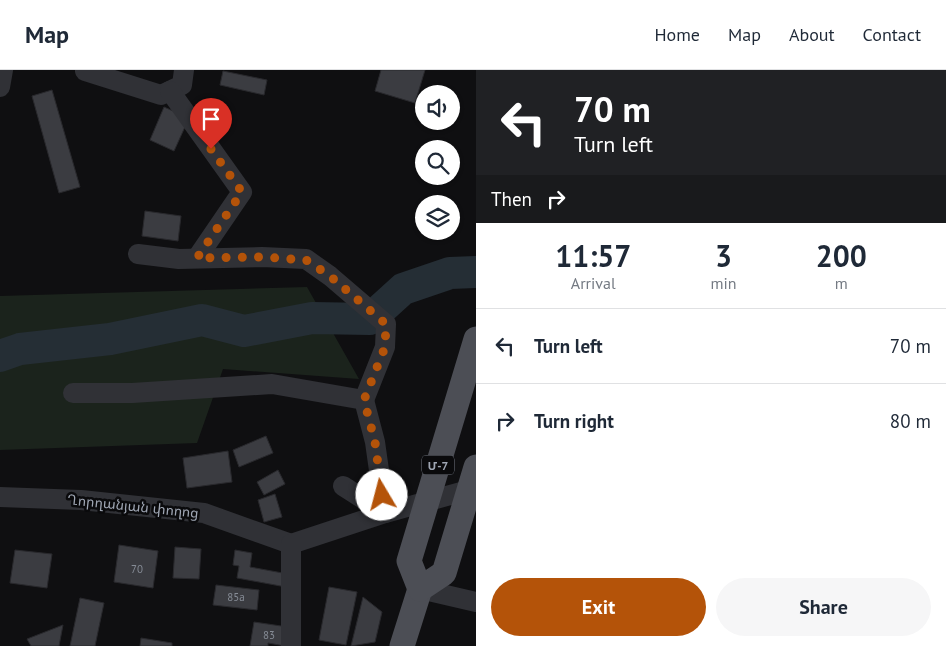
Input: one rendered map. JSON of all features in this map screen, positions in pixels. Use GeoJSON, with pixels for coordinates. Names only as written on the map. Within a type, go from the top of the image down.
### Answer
{"type":"FeatureCollection","features":[{"type":"Feature","properties":{"kind":"main road","name":"Մ-7"},"geometry":{"type":"LineString","coordinates":[[476,339],[409,561],[420,589],[444,573],[476,467]]}},
{"type":"Feature","properties":{"kind":"main road"},"geometry":{"type":"LineString","coordinates":[[402,646],[420,589]]}},
{"type":"Feature","properties":{"kind":"street"},"geometry":{"type":"LineString","coordinates":[[0,88],[2,70]]}},
{"type":"Feature","properties":{"kind":"street"},"geometry":{"type":"LineString","coordinates":[[85,71],[162,95],[182,85],[184,70]]}},
{"type":"Feature","properties":{"kind":"street"},"geometry":{"type":"LineString","coordinates":[[170,91],[242,192],[197,258]]}},
{"type":"Feature","properties":{"kind":"street"},"geometry":{"type":"LineString","coordinates":[[138,254],[179,259],[262,257],[306,260],[330,276],[386,324],[385,347],[364,400],[375,442],[385,513]]}},
{"type":"Feature","properties":{"kind":"street"},"geometry":{"type":"LineString","coordinates":[[73,393],[132,393],[272,384],[364,400]]}},
{"type":"Feature","properties":{"kind":"street"},"geometry":{"type":"LineString","coordinates":[[343,486],[385,513]]}},
{"type":"Feature","properties":{"kind":"street"},"geometry":{"type":"LineString","coordinates":[[291,646],[291,544],[385,513],[476,488]]}},
{"type":"Feature","properties":{"kind":"street","name":"Ղորղանյան փողոց"},"geometry":{"type":"LineString","coordinates":[[0,497],[80,500],[204,513],[291,544]]}},
{"type":"Feature","properties":{"kind":"street"},"geometry":{"type":"LineString","coordinates":[[420,589],[476,602]]}},
{"type":"Feature","properties":{"kind":"shaded area"},"geometry":{"type":"Polygon","coordinates":[[[307,287],[359,379],[223,369],[197,443],[0,450],[0,296],[307,287]]]}},
{"type":"Feature","properties":{"kind":"building"},"geometry":{"type":"Polygon","coordinates":[[[381,70],[425,70],[420,85],[415,85],[415,103],[375,91],[381,70]]]}},
{"type":"Feature","properties":{"kind":"building"},"geometry":{"type":"Polygon","coordinates":[[[223,71],[267,80],[264,95],[220,85],[223,71]]]}},
{"type":"Feature","properties":{"kind":"building"},"geometry":{"type":"Polygon","coordinates":[[[52,90],[80,187],[59,193],[32,96],[52,90]]]}},
{"type":"Feature","properties":{"kind":"building"},"geometry":{"type":"Polygon","coordinates":[[[164,107],[189,118],[174,151],[150,140],[164,107]]]}},
{"type":"Feature","properties":{"kind":"building"},"geometry":{"type":"Polygon","coordinates":[[[145,211],[181,216],[178,241],[142,236],[145,211]]]}},
{"type":"Feature","properties":{"kind":"building"},"geometry":{"type":"Polygon","coordinates":[[[266,436],[273,453],[239,467],[233,450],[266,436]]]}},
{"type":"Feature","properties":{"kind":"building"},"geometry":{"type":"Polygon","coordinates":[[[228,451],[232,482],[187,488],[183,458],[228,451]]]}},
{"type":"Feature","properties":{"kind":"building"},"geometry":{"type":"Polygon","coordinates":[[[278,470],[285,484],[264,495],[257,482],[278,470]]]}},
{"type":"Feature","properties":{"kind":"building"},"geometry":{"type":"Polygon","coordinates":[[[275,494],[282,517],[264,522],[258,500],[275,494]]]}},
{"type":"Feature","properties":{"kind":"building"},"geometry":{"type":"Polygon","coordinates":[[[119,545],[158,551],[153,588],[114,582],[119,545]]]}},
{"type":"Feature","properties":{"kind":"building"},"geometry":{"type":"Polygon","coordinates":[[[175,547],[201,549],[199,579],[173,578],[175,547]]]}},
{"type":"Feature","properties":{"kind":"building"},"geometry":{"type":"Polygon","coordinates":[[[15,550],[52,554],[47,588],[10,583],[15,550]]]}},
{"type":"Feature","properties":{"kind":"building"},"geometry":{"type":"Polygon","coordinates":[[[235,550],[252,553],[250,567],[288,574],[286,587],[237,578],[239,566],[233,565],[235,550]]]}},
{"type":"Feature","properties":{"kind":"building"},"geometry":{"type":"Polygon","coordinates":[[[216,585],[259,590],[257,610],[213,605],[216,585]]]}},
{"type":"Feature","properties":{"kind":"building"},"geometry":{"type":"Polygon","coordinates":[[[329,587],[357,592],[346,645],[319,640],[329,587]]]}},
{"type":"Feature","properties":{"kind":"building"},"geometry":{"type":"Polygon","coordinates":[[[363,597],[382,612],[375,642],[351,646],[363,597]]]}},
{"type":"Feature","properties":{"kind":"building"},"geometry":{"type":"Polygon","coordinates":[[[80,598],[104,603],[95,646],[70,646],[80,598]]]}},
{"type":"Feature","properties":{"kind":"building"},"geometry":{"type":"Polygon","coordinates":[[[254,622],[288,627],[285,646],[268,643],[268,646],[250,646],[254,622]]]}},
{"type":"Feature","properties":{"kind":"building"},"geometry":{"type":"Polygon","coordinates":[[[63,625],[59,646],[31,646],[27,639],[63,625]]]}},
{"type":"Feature","properties":{"kind":"building"},"geometry":{"type":"Polygon","coordinates":[[[141,638],[172,643],[172,646],[140,646],[141,638]]]}},
{"type":"Feature","properties":{"kind":"waterway"},"geometry":{"type":"LineString","coordinates":[[0,356],[20,349],[110,339],[202,320],[244,331],[312,318],[370,319],[403,289],[450,273],[476,272]]}},
{"type":"Feature","properties":{"kind":"route"},"geometry":{"type":"LineString","coordinates":[[211,149],[242,192],[197,258],[262,257],[306,260],[330,276],[386,324],[385,347],[364,400],[375,442],[382,495]]}}]}
